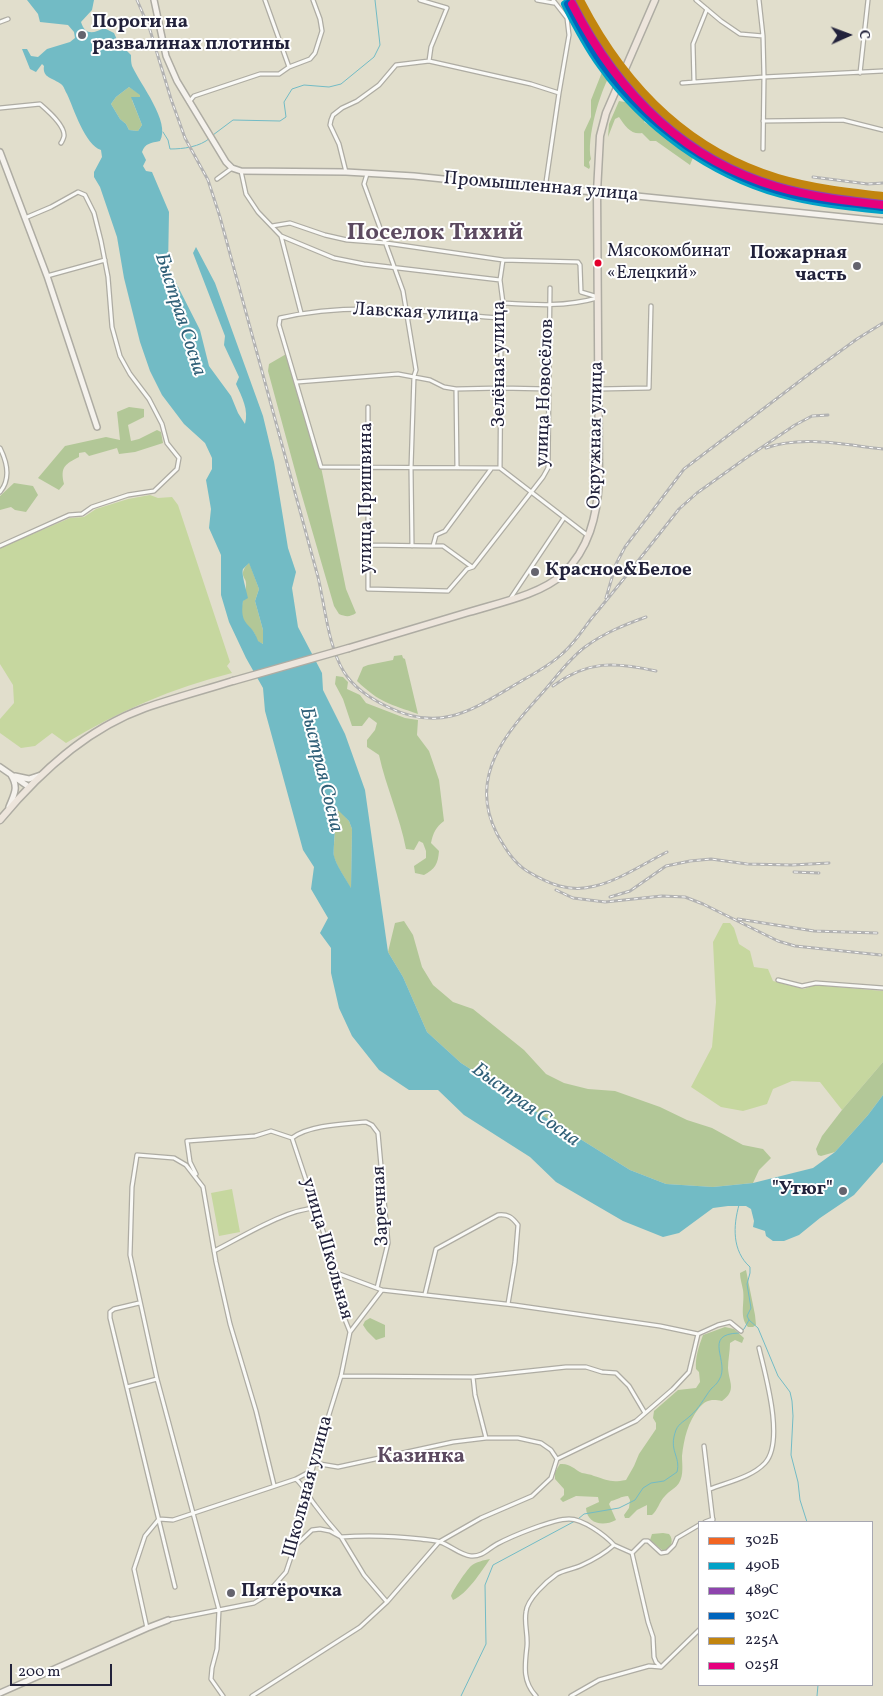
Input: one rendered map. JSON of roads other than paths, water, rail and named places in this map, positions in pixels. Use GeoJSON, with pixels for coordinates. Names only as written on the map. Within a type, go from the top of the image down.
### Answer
{"type":"FeatureCollection","features":[{"type":"Feature","properties":{"kind":"highway","name":"Окружная улица"},"geometry":{"type":"LineString","coordinates":[[0,820],[41,775],[90,736],[115,722],[144,709],[233,681],[349,648],[542,588],[562,575],[577,558],[593,525],[598,500],[598,192],[600,136],[606,113],[655,0]]}},
{"type":"Feature","properties":{"kind":"street"},"geometry":{"type":"LineString","coordinates":[[154,0],[166,56],[177,81],[226,162],[232,168],[217,179]]}},
{"type":"Feature","properties":{"kind":"street"},"geometry":{"type":"LineString","coordinates":[[265,0],[289,67]]}},
{"type":"Feature","properties":{"kind":"street"},"geometry":{"type":"LineString","coordinates":[[189,102],[194,96],[260,74],[279,74],[289,67],[310,59],[315,53],[322,31],[320,19],[312,0]]}},
{"type":"Feature","properties":{"kind":"street"},"geometry":{"type":"LineString","coordinates":[[420,0],[447,8],[431,48],[429,61]]}},
{"type":"Feature","properties":{"kind":"street"},"geometry":{"type":"LineString","coordinates":[[537,0],[554,1],[567,18],[569,35],[545,188]]}},
{"type":"Feature","properties":{"kind":"street"},"geometry":{"type":"LineString","coordinates":[[696,0],[740,34],[763,36]]}},
{"type":"Feature","properties":{"kind":"street"},"geometry":{"type":"LineString","coordinates":[[759,0],[763,36],[763,149]]}},
{"type":"Feature","properties":{"kind":"street"},"geometry":{"type":"LineString","coordinates":[[860,72],[868,0]]}},
{"type":"Feature","properties":{"kind":"street"},"geometry":{"type":"LineString","coordinates":[[694,82],[693,44],[707,9]]}},
{"type":"Feature","properties":{"kind":"street"},"geometry":{"type":"LineString","coordinates":[[0,22],[8,18]]}},
{"type":"Feature","properties":{"kind":"street"},"geometry":{"type":"LineString","coordinates":[[346,172],[339,144],[330,125],[333,115],[380,85],[396,64],[429,61],[559,92]]}},
{"type":"Feature","properties":{"kind":"street"},"geometry":{"type":"LineString","coordinates":[[682,83],[764,77],[883,72]]}},
{"type":"Feature","properties":{"kind":"street"},"geometry":{"type":"LineString","coordinates":[[0,108],[40,104],[53,116],[63,132],[64,136],[61,143]]}},
{"type":"Feature","properties":{"kind":"street"},"geometry":{"type":"LineString","coordinates":[[762,121],[843,120],[883,130]]}},
{"type":"Feature","properties":{"kind":"street"},"geometry":{"type":"LineString","coordinates":[[0,152],[47,276],[97,426]]}},
{"type":"Feature","properties":{"kind":"street","name":"Промышленная улица"},"geometry":{"type":"LineString","coordinates":[[232,168],[241,170],[346,172],[414,176],[598,192],[883,221]]}},
{"type":"Feature","properties":{"kind":"street"},"geometry":{"type":"LineString","coordinates":[[241,170],[246,194],[258,212],[281,236],[334,258],[364,264],[500,280]]}},
{"type":"Feature","properties":{"kind":"street"},"geometry":{"type":"LineString","coordinates":[[367,174],[364,184],[403,291],[416,370],[414,376],[411,468],[412,546]]}},
{"type":"Feature","properties":{"kind":"street"},"geometry":{"type":"LineString","coordinates":[[0,546],[69,515],[82,514],[92,508],[128,495],[154,491],[177,469],[179,458],[168,443],[162,424],[149,399],[130,374],[120,356],[112,327],[106,260],[94,213],[85,195],[78,192],[25,218]]}},
{"type":"Feature","properties":{"kind":"street"},"geometry":{"type":"LineString","coordinates":[[272,226],[290,223],[332,236],[502,260],[578,262],[580,265],[581,292],[598,298]]}},
{"type":"Feature","properties":{"kind":"street"},"geometry":{"type":"LineString","coordinates":[[281,236],[301,313]]}},
{"type":"Feature","properties":{"kind":"street"},"geometry":{"type":"LineString","coordinates":[[47,276],[106,260]]}},
{"type":"Feature","properties":{"kind":"street","name":"Зелёная улица"},"geometry":{"type":"LineString","coordinates":[[500,468],[501,344],[499,318],[503,303],[500,280],[502,260]]}},
{"type":"Feature","properties":{"kind":"street","name":"улица Новосёлов"},"geometry":{"type":"LineString","coordinates":[[368,589],[448,591],[472,567],[543,477],[548,468],[550,288]]}},
{"type":"Feature","properties":{"kind":"street"},"geometry":{"type":"LineString","coordinates":[[503,303],[575,304],[598,298]]}},
{"type":"Feature","properties":{"kind":"street"},"geometry":{"type":"LineString","coordinates":[[599,389],[649,388],[651,306]]}},
{"type":"Feature","properties":{"kind":"street","name":"Лавская улица"},"geometry":{"type":"LineString","coordinates":[[297,382],[279,325],[280,318],[301,313],[382,308],[499,318]]}},
{"type":"Feature","properties":{"kind":"street"},"geometry":{"type":"LineString","coordinates":[[548,389],[456,389],[444,387],[430,380],[398,374],[297,382],[320,467],[500,468],[589,536]]}},
{"type":"Feature","properties":{"kind":"street"},"geometry":{"type":"LineString","coordinates":[[456,389],[457,468]]}},
{"type":"Feature","properties":{"kind":"street","name":"улица Пришвина"},"geometry":{"type":"LineString","coordinates":[[368,407],[368,589]]}},
{"type":"Feature","properties":{"kind":"street"},"geometry":{"type":"LineString","coordinates":[[0,448],[7,472],[5,486],[0,492]]}},
{"type":"Feature","properties":{"kind":"street"},"geometry":{"type":"LineString","coordinates":[[433,546],[436,535],[445,531],[491,469]]}},
{"type":"Feature","properties":{"kind":"street"},"geometry":{"type":"LineString","coordinates":[[510,599],[564,518]]}},
{"type":"Feature","properties":{"kind":"street"},"geometry":{"type":"LineString","coordinates":[[368,545],[444,546],[472,567]]}},
{"type":"Feature","properties":{"kind":"street"},"geometry":{"type":"LineString","coordinates":[[0,767],[29,787]]}},
{"type":"Feature","properties":{"kind":"street"},"geometry":{"type":"LineString","coordinates":[[11,775],[29,779],[41,775]]}},
{"type":"Feature","properties":{"kind":"street"},"geometry":{"type":"LineString","coordinates":[[7,811],[16,788],[11,775]]}},
{"type":"Feature","properties":{"kind":"street"},"geometry":{"type":"LineString","coordinates":[[778,980],[802,986],[816,983],[883,988]]}},
{"type":"Feature","properties":{"kind":"street","name":"Заречная"},"geometry":{"type":"LineString","coordinates":[[292,1138],[296,1134],[327,1126],[366,1122],[372,1125],[378,1133],[388,1243],[377,1288]]}},
{"type":"Feature","properties":{"kind":"street"},"geometry":{"type":"LineString","coordinates":[[274,1485],[256,1411],[230,1324],[214,1251],[203,1187],[190,1162],[187,1141],[255,1136],[271,1131],[292,1138]]}},
{"type":"Feature","properties":{"kind":"street","name":"улица Школьная"},"geometry":{"type":"LineString","coordinates":[[292,1138],[328,1246],[340,1307],[350,1332]]}},
{"type":"Feature","properties":{"kind":"street"},"geometry":{"type":"LineString","coordinates":[[200,1182],[186,1165],[174,1158],[137,1155],[132,1187],[130,1255],[157,1379],[219,1610],[217,1649],[211,1679],[223,1696]]}},
{"type":"Feature","properties":{"kind":"street"},"geometry":{"type":"LineString","coordinates":[[214,1251],[286,1216],[307,1208],[316,1208]]}},
{"type":"Feature","properties":{"kind":"street"},"geometry":{"type":"LineString","coordinates":[[425,1294],[436,1249],[498,1215],[505,1214],[518,1225],[515,1262],[508,1304]]}},
{"type":"Feature","properties":{"kind":"street"},"geometry":{"type":"LineString","coordinates":[[334,1272],[382,1290],[508,1304],[660,1326],[698,1334],[730,1322],[741,1331]]}},
{"type":"Feature","properties":{"kind":"street"},"geometry":{"type":"LineString","coordinates":[[350,1332],[382,1290]]}},
{"type":"Feature","properties":{"kind":"street"},"geometry":{"type":"LineString","coordinates":[[139,1302],[114,1309],[110,1312],[175,1587]]}},
{"type":"Feature","properties":{"kind":"street","name":"Школьная улица"},"geometry":{"type":"LineString","coordinates":[[168,1620],[254,1603],[264,1597],[286,1572],[294,1548],[314,1464],[341,1376],[350,1332]]}},
{"type":"Feature","properties":{"kind":"street"},"geometry":{"type":"LineString","coordinates":[[252,1696],[360,1627],[387,1602],[439,1542],[481,1518],[532,1496],[551,1478],[557,1459],[636,1421],[673,1389],[689,1372],[698,1334]]}},
{"type":"Feature","properties":{"kind":"street"},"geometry":{"type":"LineString","coordinates":[[710,1488],[753,1472],[761,1467],[771,1455],[774,1414],[759,1348]]}},
{"type":"Feature","properties":{"kind":"street"},"geometry":{"type":"LineString","coordinates":[[341,1376],[473,1377],[566,1367],[586,1367],[602,1372],[616,1373],[629,1386],[645,1413]]}},
{"type":"Feature","properties":{"kind":"street"},"geometry":{"type":"LineString","coordinates":[[473,1377],[475,1396],[486,1438]]}},
{"type":"Feature","properties":{"kind":"street"},"geometry":{"type":"LineString","coordinates":[[127,1387],[157,1379]]}},
{"type":"Feature","properties":{"kind":"street"},"geometry":{"type":"LineString","coordinates":[[159,1519],[173,1520],[296,1478],[309,1472],[314,1464],[338,1467],[453,1442],[486,1438],[518,1438],[541,1443],[551,1450],[557,1459]]}},
{"type":"Feature","properties":{"kind":"street"},"geometry":{"type":"LineString","coordinates":[[704,1446],[713,1521]]}},
{"type":"Feature","properties":{"kind":"street"},"geometry":{"type":"LineString","coordinates":[[296,1478],[341,1537],[364,1575],[387,1602]]}},
{"type":"Feature","properties":{"kind":"street"},"geometry":{"type":"LineString","coordinates":[[147,1628],[134,1569],[145,1536],[159,1519]]}},
{"type":"Feature","properties":{"kind":"street"},"geometry":{"type":"LineString","coordinates":[[294,1548],[312,1530],[320,1528],[341,1537],[399,1536],[439,1542],[469,1556],[482,1555],[496,1544],[523,1532],[569,1519],[594,1528],[614,1545],[632,1554]]}},
{"type":"Feature","properties":{"kind":"street"},"geometry":{"type":"LineString","coordinates":[[632,1554],[644,1541],[648,1541],[661,1552],[667,1552],[674,1545],[677,1538],[698,1526]]}},
{"type":"Feature","properties":{"kind":"street"},"geometry":{"type":"LineString","coordinates":[[536,1696],[529,1689],[524,1672],[528,1637],[525,1611],[530,1600],[558,1574],[582,1565],[608,1551],[614,1545]]}},
{"type":"Feature","properties":{"kind":"street"},"geometry":{"type":"LineString","coordinates":[[632,1554],[653,1637],[654,1657],[661,1667]]}},
{"type":"Feature","properties":{"kind":"street"},"geometry":{"type":"LineString","coordinates":[[0,1693],[168,1620]]}},
{"type":"Feature","properties":{"kind":"street"},"geometry":{"type":"LineString","coordinates":[[571,1696],[599,1680],[649,1666],[661,1667],[698,1631]]}},
{"type":"Feature","properties":{"kind":"water","name":"Быстрая Сосна"},"geometry":{"type":"Polygon","coordinates":[[[27,0],[94,0],[92,10],[81,22],[83,26],[90,32],[104,28],[114,33],[118,42],[131,55],[132,66],[158,114],[162,133],[160,141],[147,145],[142,152],[146,160],[143,166],[146,171],[152,172],[169,212],[168,267],[200,330],[209,366],[231,396],[245,424],[246,414],[243,399],[236,384],[239,377],[224,345],[225,336],[193,253],[196,247],[215,283],[263,416],[274,462],[288,548],[296,572],[292,588],[298,627],[322,673],[323,690],[345,734],[365,790],[388,952],[403,977],[427,1032],[461,1063],[540,1114],[630,1170],[666,1184],[713,1187],[753,1183],[813,1168],[835,1152],[883,1095],[883,1162],[854,1195],[799,1235],[784,1241],[773,1241],[766,1236],[765,1231],[753,1227],[754,1221],[751,1209],[746,1206],[713,1208],[679,1233],[663,1237],[623,1221],[556,1182],[530,1157],[464,1115],[438,1090],[409,1090],[379,1070],[352,1036],[339,1008],[331,973],[331,948],[320,933],[328,918],[311,889],[314,867],[303,850],[265,711],[263,688],[229,622],[221,595],[221,555],[209,528],[211,509],[206,480],[212,469],[212,458],[205,443],[184,424],[162,395],[150,371],[140,342],[124,278],[117,237],[100,187],[94,177],[94,172],[102,157],[101,150],[95,147],[85,134],[63,86],[46,75],[42,64],[36,72],[30,69],[22,49],[27,49],[31,56],[38,57],[47,49],[70,42],[75,38],[74,32],[68,25],[40,22],[38,14],[27,0]],[[129,87],[116,97],[111,104],[129,130],[138,131],[142,125],[131,97],[140,97],[140,95],[129,87]],[[249,563],[243,569],[243,579],[248,598],[243,601],[244,620],[253,630],[258,641],[263,644],[263,630],[255,601],[259,589],[249,563]],[[338,810],[334,856],[351,888],[352,829],[349,821],[338,810]]]}},
{"type":"Feature","properties":{"kind":"waterway"},"geometry":{"type":"LineString","coordinates":[[213,135],[233,120],[280,121],[286,117],[284,102],[292,89],[304,85],[329,87],[341,84],[374,57],[380,45],[375,0]]}},
{"type":"Feature","properties":{"kind":"waterway"},"geometry":{"type":"LineString","coordinates":[[163,132],[168,140],[170,149],[186,148],[210,138]]}},
{"type":"Feature","properties":{"kind":"waterway"},"geometry":{"type":"LineString","coordinates":[[739,1205],[735,1230],[737,1246],[744,1261],[750,1267],[747,1284],[751,1308],[747,1316],[758,1328],[778,1376],[790,1392],[793,1416],[791,1455],[798,1482],[800,1500],[807,1521]]}},
{"type":"Feature","properties":{"kind":"waterway"},"geometry":{"type":"LineString","coordinates":[[578,1519],[584,1514],[619,1508],[635,1500],[643,1488],[651,1483],[664,1481],[677,1472],[678,1466],[673,1443],[676,1430],[696,1410],[719,1380],[722,1373],[719,1344],[722,1338],[739,1333],[744,1329],[749,1320]]}},
{"type":"Feature","properties":{"kind":"waterway"},"geometry":{"type":"LineString","coordinates":[[461,1696],[486,1644],[485,1585],[493,1565],[575,1521]]}},
{"type":"Feature","properties":{"kind":"waterway"},"geometry":{"type":"LineString","coordinates":[[817,1696],[818,1686]]}},
{"type":"Feature","properties":{"kind":"railway"},"geometry":{"type":"LineString","coordinates":[[137,0],[150,30],[185,138],[208,180],[220,217],[318,577],[334,650],[348,678],[375,700],[407,715],[440,718],[456,715],[486,702],[541,670],[557,658],[578,637],[679,509],[697,493],[795,425],[812,416],[828,415]]}},
{"type":"Feature","properties":{"kind":"railway"},"geometry":{"type":"LineString","coordinates":[[813,177],[868,184],[883,183]]}},
{"type":"Feature","properties":{"kind":"railway"},"geometry":{"type":"LineString","coordinates":[[606,598],[616,564],[625,547],[684,469],[817,368],[883,323]]}},
{"type":"Feature","properties":{"kind":"railway"},"geometry":{"type":"LineString","coordinates":[[766,448],[795,442],[824,442],[883,449]]}},
{"type":"Feature","properties":{"kind":"railway"},"geometry":{"type":"LineString","coordinates":[[646,617],[622,626],[599,638],[568,662],[505,739],[495,756],[489,774],[486,793],[489,813],[497,834],[510,854],[527,871],[543,880],[560,886],[586,888],[604,884],[667,852]]}},
{"type":"Feature","properties":{"kind":"railway"},"geometry":{"type":"LineString","coordinates":[[553,686],[578,671],[602,665],[628,666],[656,671]]}},
{"type":"Feature","properties":{"kind":"railway"},"geometry":{"type":"LineString","coordinates":[[610,897],[630,891],[666,866],[690,861],[711,859],[747,864],[792,865],[829,863]]}},
{"type":"Feature","properties":{"kind":"railway"},"geometry":{"type":"LineString","coordinates":[[794,872],[819,873]]}},
{"type":"Feature","properties":{"kind":"railway"},"geometry":{"type":"LineString","coordinates":[[556,890],[573,898],[605,902],[662,896],[685,897],[778,941],[795,946],[881,955]]}},
{"type":"Feature","properties":{"kind":"railway"},"geometry":{"type":"LineString","coordinates":[[738,919],[814,931],[877,933]]}},
{"type":"Feature","properties":{"kind":"place","name":"Пороги на развалинах плотины"},"geometry":{"type":"Point","coordinates":[82,35]}},
{"type":"Feature","properties":{"kind":"place","name":"Мясокомбинат «Елецкий»"},"geometry":{"type":"Point","coordinates":[598,263]}},
{"type":"Feature","properties":{"kind":"place","name":"Пожарная часть"},"geometry":{"type":"Point","coordinates":[857,266]}},
{"type":"Feature","properties":{"kind":"place","name":"Красное&Белое"},"geometry":{"type":"Point","coordinates":[535,572]}},
{"type":"Feature","properties":{"kind":"place","name":"\"Утюг\""},"geometry":{"type":"Point","coordinates":[843,1191]}},
{"type":"Feature","properties":{"kind":"place","name":"Пятёрочка"},"geometry":{"type":"Point","coordinates":[231,1593]}},
{"type":"Feature","properties":{"kind":"district","name":"Поселок Тихий"},"geometry":{"type":"Point","coordinates":[435,235]}},
{"type":"Feature","properties":{"kind":"district","name":"Казинка"},"geometry":{"type":"Point","coordinates":[421,1458]}}]}
